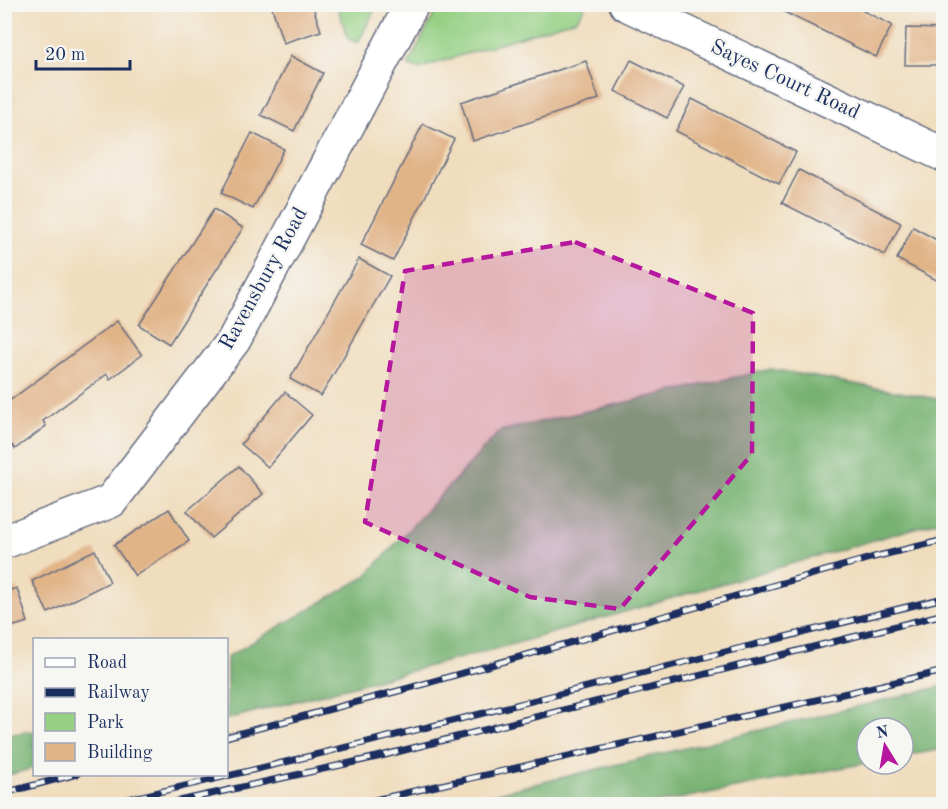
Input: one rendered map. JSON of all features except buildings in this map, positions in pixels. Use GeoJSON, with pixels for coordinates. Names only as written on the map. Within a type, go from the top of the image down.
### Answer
{"type":"FeatureCollection","features":[{"type":"Feature","properties":{"kind":"street","name":"Ravensbury Road"},"geometry":{"type":"LineString","coordinates":[[4,542],[111,501],[234,340],[412,4]]}},
{"type":"Feature","properties":{"kind":"street","name":"Sayes Court Road"},"geometry":{"type":"LineString","coordinates":[[626,4],[944,155]]}},
{"type":"Feature","properties":{"kind":"highlighted area"},"geometry":{"type":"Polygon","coordinates":[[[575,242],[753,313],[752,454],[620,609],[530,597],[365,522],[405,271],[575,242]]]}},
{"type":"Feature","properties":{"kind":"green space"},"geometry":{"type":"Polygon","coordinates":[[[581,4],[585,7],[577,19],[418,69],[408,65],[439,5],[581,4]]]}},
{"type":"Feature","properties":{"kind":"green space"},"geometry":{"type":"Polygon","coordinates":[[[337,5],[377,5],[358,43],[348,39],[337,5]]]}},
{"type":"Feature","properties":{"kind":"green space"},"geometry":{"type":"Polygon","coordinates":[[[771,369],[943,400],[943,520],[510,645],[228,719],[228,656],[365,577],[500,431],[771,369]]]}},
{"type":"Feature","properties":{"kind":"green space"},"geometry":{"type":"Polygon","coordinates":[[[943,686],[943,749],[915,754],[915,716],[855,716],[855,765],[651,804],[452,804],[943,686]]]}},
{"type":"Feature","properties":{"kind":"green space"},"geometry":{"type":"Polygon","coordinates":[[[33,731],[33,768],[5,776],[5,735],[33,731]]]}},
{"type":"Feature","properties":{"kind":"railway"},"geometry":{"type":"LineString","coordinates":[[228,736],[413,687],[874,557],[944,540]]}},
{"type":"Feature","properties":{"kind":"railway"},"geometry":{"type":"LineString","coordinates":[[228,776],[944,598]]}},
{"type":"Feature","properties":{"kind":"railway"},"geometry":{"type":"LineString","coordinates":[[166,804],[377,757],[944,614]]}},
{"type":"Feature","properties":{"kind":"railway"},"geometry":{"type":"LineString","coordinates":[[357,804],[944,671]]}},
{"type":"Feature","properties":{"kind":"railway"},"geometry":{"type":"LineString","coordinates":[[4,793],[69,776]]}},
{"type":"Feature","properties":{"kind":"railway"},"geometry":{"type":"LineString","coordinates":[[106,804],[228,776]]}}]}
